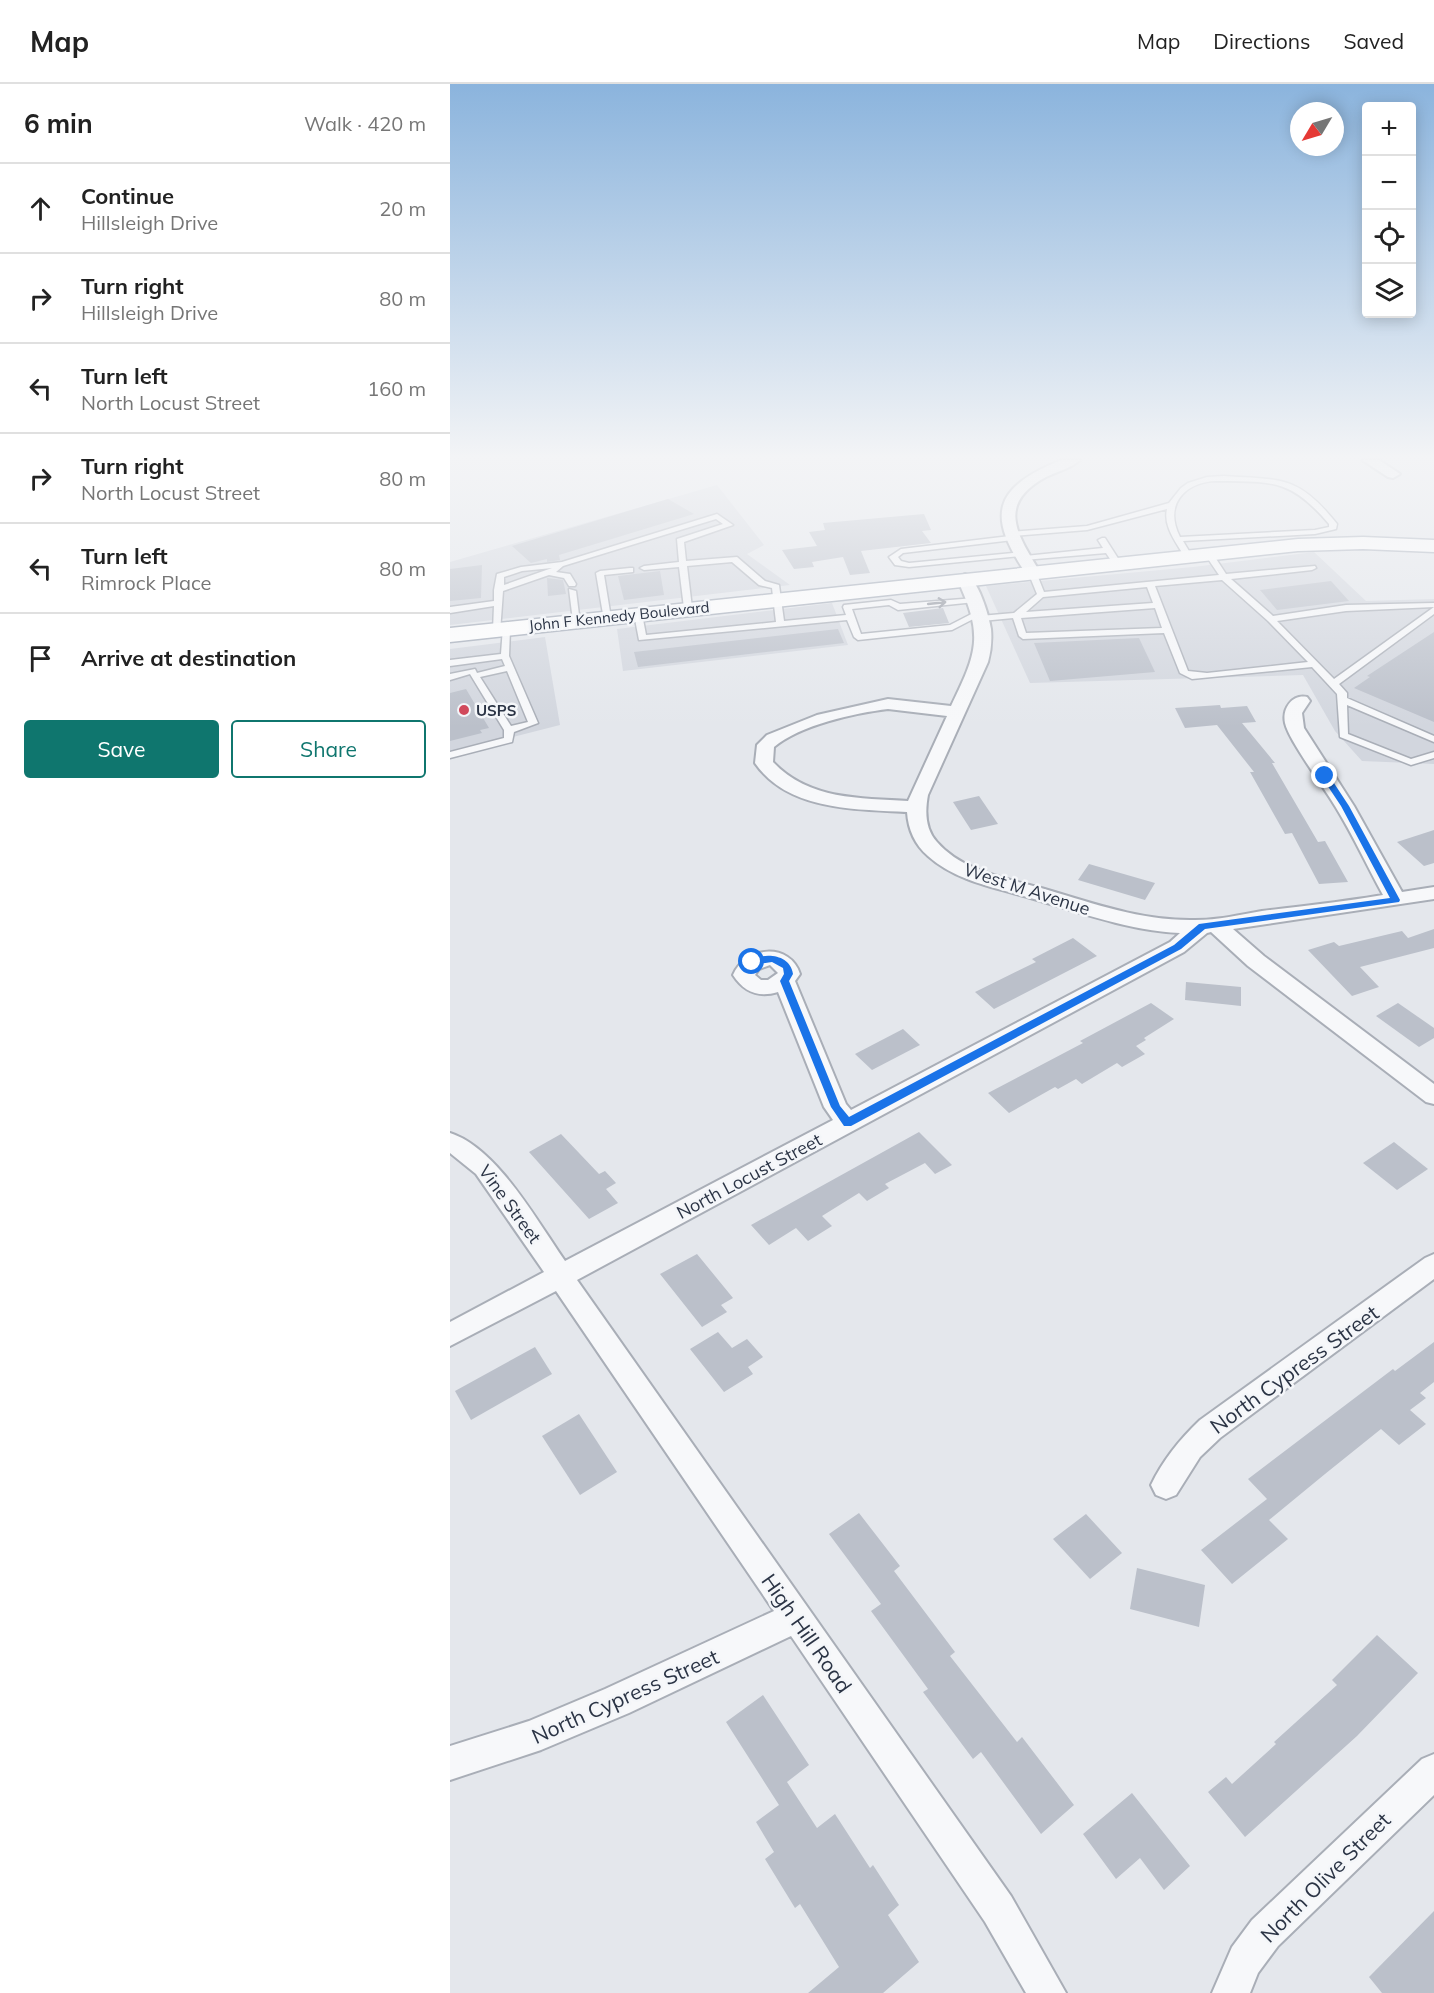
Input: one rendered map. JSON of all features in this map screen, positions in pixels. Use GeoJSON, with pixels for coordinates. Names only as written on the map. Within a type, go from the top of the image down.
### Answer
{"type":"FeatureCollection","features":[{"type":"Feature","properties":{"kind":"main road","name":"John F Kennedy Boulevard"},"geometry":{"type":"LineString","coordinates":[[450,635],[965,579],[1026,561],[1200,549]]}},
{"type":"Feature","properties":{"kind":"street"},"geometry":{"type":"LineString","coordinates":[[1019,549],[1026,561]]}},
{"type":"Feature","properties":{"kind":"street"},"geometry":{"type":"LineString","coordinates":[[956,712],[898,705],[865,707],[773,738],[765,747],[764,763],[771,773],[802,791],[853,801],[916,807],[919,795],[956,712],[984,648],[985,635],[979,610],[965,579]]}},
{"type":"Feature","properties":{"kind":"street"},"geometry":{"type":"LineString","coordinates":[[1301,701],[1293,709],[1292,718],[1295,728],[1345,806],[1396,900]]}},
{"type":"Feature","properties":{"kind":"street","name":"West M Avenue"},"geometry":{"type":"LineString","coordinates":[[916,807],[916,820],[923,837],[934,852],[955,866],[980,877],[1110,915],[1175,926],[1209,926]]}},
{"type":"Feature","properties":{"kind":"street"},"geometry":{"type":"LineString","coordinates":[[1209,926],[1396,900],[1434,892]]}},
{"type":"Feature","properties":{"kind":"street"},"geometry":{"type":"LineString","coordinates":[[1209,926],[1434,1096]]}},
{"type":"Feature","properties":{"kind":"street","name":"North Locust Street"},"geometry":{"type":"LineString","coordinates":[[450,1335],[1178,947],[1209,926]]}},
{"type":"Feature","properties":{"kind":"street"},"geometry":{"type":"LineString","coordinates":[[784,981],[836,1107],[848,1123]]}},
{"type":"Feature","properties":{"kind":"street","name":"Vine Street"},"geometry":{"type":"LineString","coordinates":[[450,1142],[462,1148],[485,1167],[561,1276]]}},
{"type":"Feature","properties":{"kind":"street","name":"North Cypress Street"},"geometry":{"type":"LineString","coordinates":[[1166,1485],[1190,1448],[1210,1429],[1434,1265]]}},
{"type":"Feature","properties":{"kind":"street","name":"High Hill Road"},"geometry":{"type":"LineString","coordinates":[[561,1276],[998,1909],[1047,1993]]}},
{"type":"Feature","properties":{"kind":"street","name":"North Cypress Street"},"geometry":{"type":"LineString","coordinates":[[450,1762],[529,1738],[617,1701],[796,1617]]}},
{"type":"Feature","properties":{"kind":"street","name":"North Olive Street"},"geometry":{"type":"LineString","coordinates":[[1231,1993],[1245,1960],[1265,1933],[1434,1771]]}},
{"type":"Feature","properties":{"kind":"lane"},"geometry":{"type":"LineString","coordinates":[[509,730],[533,723],[505,656],[497,603],[500,576],[521,569],[563,564],[611,549]]}},
{"type":"Feature","properties":{"kind":"lane"},"geometry":{"type":"LineString","coordinates":[[681,549],[688,608]]}},
{"type":"Feature","properties":{"kind":"lane"},"geometry":{"type":"LineString","coordinates":[[916,549],[901,551],[893,557],[894,560],[909,565],[947,561],[1026,561],[1044,549]]}},
{"type":"Feature","properties":{"kind":"lane"},"geometry":{"type":"LineString","coordinates":[[941,549],[947,561]]}},
{"type":"Feature","properties":{"kind":"lane"},"geometry":{"type":"LineString","coordinates":[[1078,549],[1113,556]]}},
{"type":"Feature","properties":{"kind":"lane"},"geometry":{"type":"LineString","coordinates":[[1108,549],[1113,556]]}},
{"type":"Feature","properties":{"kind":"lane"},"geometry":{"type":"LineString","coordinates":[[1192,550],[1200,549]]}},
{"type":"Feature","properties":{"kind":"lane"},"geometry":{"type":"LineString","coordinates":[[1192,550],[1271,619],[1342,693],[1344,735],[1411,762],[1434,755]]}},
{"type":"Feature","properties":{"kind":"lane"},"geometry":{"type":"LineString","coordinates":[[644,568],[734,559],[762,583],[776,587],[780,624]]}},
{"type":"Feature","properties":{"kind":"lane"},"geometry":{"type":"LineString","coordinates":[[1026,561],[1041,595]]}},
{"type":"Feature","properties":{"kind":"lane"},"geometry":{"type":"LineString","coordinates":[[498,590],[548,573],[563,564]]}},
{"type":"Feature","properties":{"kind":"lane"},"geometry":{"type":"LineString","coordinates":[[1016,616],[1041,595],[1312,568]]}},
{"type":"Feature","properties":{"kind":"lane"},"geometry":{"type":"LineString","coordinates":[[607,618],[600,573],[630,570]]}},
{"type":"Feature","properties":{"kind":"lane"},"geometry":{"type":"LineString","coordinates":[[548,573],[567,576],[572,588],[577,621]]}},
{"type":"Feature","properties":{"kind":"lane"},"geometry":{"type":"LineString","coordinates":[[1150,585],[1184,673],[1192,676],[1315,664]]}},
{"type":"Feature","properties":{"kind":"lane"},"geometry":{"type":"LineString","coordinates":[[979,610],[952,627],[858,637],[847,607],[891,602],[898,607],[979,610],[1016,616],[1158,605]]}},
{"type":"Feature","properties":{"kind":"lane"},"geometry":{"type":"LineString","coordinates":[[450,610],[497,603]]}},
{"type":"Feature","properties":{"kind":"lane"},"geometry":{"type":"LineString","coordinates":[[1271,619],[1346,608],[1434,605]]}},
{"type":"Feature","properties":{"kind":"lane"},"geometry":{"type":"LineString","coordinates":[[1333,684],[1434,610]]}},
{"type":"Feature","properties":{"kind":"lane"},"geometry":{"type":"LineString","coordinates":[[638,614],[642,638],[851,617]]}},
{"type":"Feature","properties":{"kind":"lane"},"geometry":{"type":"LineString","coordinates":[[1016,616],[1023,636],[1168,630]]}},
{"type":"Feature","properties":{"kind":"lane"},"geometry":{"type":"LineString","coordinates":[[450,663],[505,656]]}},
{"type":"Feature","properties":{"kind":"lane"},"geometry":{"type":"LineString","coordinates":[[473,674],[485,658]]}},
{"type":"Feature","properties":{"kind":"lane"},"geometry":{"type":"LineString","coordinates":[[450,677],[510,667]]}},
{"type":"Feature","properties":{"kind":"lane"},"geometry":{"type":"LineString","coordinates":[[450,755],[509,740],[509,730],[473,674]]}},
{"type":"Feature","properties":{"kind":"lane"},"geometry":{"type":"LineString","coordinates":[[1342,700],[1434,739]]}},
{"type":"Feature","properties":{"kind":"shaded area"},"geometry":{"type":"Polygon","coordinates":[[[495,549],[756,549],[747,554],[790,585],[450,625],[450,562],[495,549]]]}},
{"type":"Feature","properties":{"kind":"shaded area"},"geometry":{"type":"Polygon","coordinates":[[[1314,552],[1366,601],[1434,599],[1434,764],[1362,761],[1335,731],[1303,675],[1030,683],[986,586],[1193,567],[1314,552]]]}},
{"type":"Feature","properties":{"kind":"shaded area"},"geometry":{"type":"Polygon","coordinates":[[[832,603],[848,645],[623,671],[617,629],[832,603]]]}},
{"type":"Feature","properties":{"kind":"shaded area"},"geometry":{"type":"Polygon","coordinates":[[[545,637],[560,725],[450,753],[450,649],[545,637]]]}},
{"type":"Feature","properties":{"kind":"building"},"geometry":{"type":"Polygon","coordinates":[[[515,549],[578,549],[559,555],[560,560],[547,562],[547,559],[531,563],[515,549]]]}},
{"type":"Feature","properties":{"kind":"building"},"geometry":{"type":"Polygon","coordinates":[[[878,549],[861,551],[870,573],[850,575],[843,557],[812,562],[814,567],[794,569],[782,550],[878,549]]]}},
{"type":"Feature","properties":{"kind":"building"},"geometry":{"type":"Polygon","coordinates":[[[482,565],[481,598],[450,601],[450,569],[482,565]]]}},
{"type":"Feature","properties":{"kind":"building"},"geometry":{"type":"Polygon","coordinates":[[[660,571],[664,595],[624,600],[618,576],[660,571]]]}},
{"type":"Feature","properties":{"kind":"building"},"geometry":{"type":"Polygon","coordinates":[[[547,578],[563,580],[566,594],[548,596],[547,578]]]}},
{"type":"Feature","properties":{"kind":"building"},"geometry":{"type":"Polygon","coordinates":[[[1331,581],[1349,601],[1277,610],[1260,590],[1331,581]]]}},
{"type":"Feature","properties":{"kind":"building"},"geometry":{"type":"Polygon","coordinates":[[[943,608],[949,623],[909,627],[903,613],[943,608]]]}},
{"type":"Feature","properties":{"kind":"building"},"geometry":{"type":"Polygon","coordinates":[[[838,629],[844,643],[638,667],[634,652],[838,629]]]}},
{"type":"Feature","properties":{"kind":"building"},"geometry":{"type":"Polygon","coordinates":[[[1434,632],[1434,722],[1354,688],[1370,677],[1367,676],[1434,632]]]}},
{"type":"Feature","properties":{"kind":"building"},"geometry":{"type":"Polygon","coordinates":[[[1139,638],[1155,672],[1050,681],[1034,643],[1139,638]]]}},
{"type":"Feature","properties":{"kind":"building","name":"USPS"},"geometry":{"type":"Polygon","coordinates":[[[466,689],[489,728],[480,730],[482,733],[450,741],[450,693],[466,689]]]}},
{"type":"Feature","properties":{"kind":"building"},"geometry":{"type":"Polygon","coordinates":[[[1220,705],[1221,708],[1247,706],[1256,722],[1242,723],[1275,763],[1272,763],[1318,842],[1325,841],[1348,882],[1319,884],[1292,833],[1285,834],[1250,772],[1254,772],[1217,725],[1185,728],[1175,708],[1220,705]]]}},
{"type":"Feature","properties":{"kind":"building"},"geometry":{"type":"Polygon","coordinates":[[[979,796],[998,824],[971,830],[953,802],[979,796]]]}},
{"type":"Feature","properties":{"kind":"building"},"geometry":{"type":"Polygon","coordinates":[[[1434,830],[1434,863],[1424,866],[1397,842],[1434,830]]]}},
{"type":"Feature","properties":{"kind":"building"},"geometry":{"type":"Polygon","coordinates":[[[1089,864],[1155,883],[1145,900],[1078,880],[1089,864]]]}},
{"type":"Feature","properties":{"kind":"building"},"geometry":{"type":"Polygon","coordinates":[[[1434,929],[1434,948],[1360,967],[1379,987],[1352,996],[1308,950],[1334,942],[1339,946],[1402,931],[1408,938],[1434,929]]]}},
{"type":"Feature","properties":{"kind":"building"},"geometry":{"type":"Polygon","coordinates":[[[1073,938],[1097,956],[994,1009],[975,992],[1036,962],[1032,959],[1073,938]]]}},
{"type":"Feature","properties":{"kind":"building"},"geometry":{"type":"Polygon","coordinates":[[[1186,982],[1241,987],[1241,1006],[1185,1000],[1186,982]]]}},
{"type":"Feature","properties":{"kind":"building"},"geometry":{"type":"Polygon","coordinates":[[[1151,1003],[1174,1019],[1144,1038],[1146,1040],[1136,1046],[1145,1054],[1122,1067],[1117,1063],[1082,1084],[1076,1079],[1058,1089],[1055,1087],[1009,1113],[988,1093],[1083,1043],[1080,1041],[1151,1003]]]}},
{"type":"Feature","properties":{"kind":"building"},"geometry":{"type":"Polygon","coordinates":[[[1398,1003],[1434,1028],[1434,1038],[1419,1047],[1376,1016],[1398,1003]]]}},
{"type":"Feature","properties":{"kind":"building"},"geometry":{"type":"Polygon","coordinates":[[[903,1029],[920,1045],[872,1070],[855,1054],[903,1029]]]}},
{"type":"Feature","properties":{"kind":"building"},"geometry":{"type":"Polygon","coordinates":[[[919,1132],[952,1165],[935,1174],[925,1163],[885,1184],[889,1188],[867,1201],[859,1193],[822,1216],[832,1226],[808,1241],[796,1228],[769,1245],[751,1225],[919,1132]]]}},
{"type":"Feature","properties":{"kind":"building"},"geometry":{"type":"Polygon","coordinates":[[[561,1134],[599,1174],[605,1171],[616,1183],[606,1189],[618,1203],[589,1219],[529,1152],[561,1134]]]}},
{"type":"Feature","properties":{"kind":"building"},"geometry":{"type":"Polygon","coordinates":[[[1394,1142],[1428,1169],[1397,1190],[1363,1163],[1394,1142]]]}},
{"type":"Feature","properties":{"kind":"building"},"geometry":{"type":"Polygon","coordinates":[[[697,1254],[733,1298],[721,1305],[727,1312],[702,1327],[660,1274],[697,1254]]]}},
{"type":"Feature","properties":{"kind":"building"},"geometry":{"type":"Polygon","coordinates":[[[718,1332],[732,1348],[747,1339],[763,1357],[748,1367],[753,1374],[724,1392],[690,1349],[718,1332]]]}},
{"type":"Feature","properties":{"kind":"building"},"geometry":{"type":"Polygon","coordinates":[[[1434,1342],[1434,1382],[1420,1393],[1426,1398],[1410,1410],[1426,1424],[1399,1445],[1381,1429],[1269,1520],[1288,1539],[1232,1584],[1201,1550],[1267,1499],[1248,1479],[1393,1369],[1395,1371],[1434,1342]]]}},
{"type":"Feature","properties":{"kind":"building"},"geometry":{"type":"Polygon","coordinates":[[[535,1347],[552,1374],[471,1420],[455,1391],[535,1347]]]}},
{"type":"Feature","properties":{"kind":"building"},"geometry":{"type":"Polygon","coordinates":[[[579,1414],[617,1472],[580,1495],[542,1436],[579,1414]]]}},
{"type":"Feature","properties":{"kind":"building"},"geometry":{"type":"Polygon","coordinates":[[[859,1513],[900,1566],[894,1571],[955,1652],[950,1656],[1017,1742],[1022,1737],[1074,1805],[1041,1834],[981,1752],[973,1759],[923,1692],[928,1689],[871,1611],[881,1604],[829,1534],[859,1513]]]}},
{"type":"Feature","properties":{"kind":"building"},"geometry":{"type":"Polygon","coordinates":[[[1086,1514],[1122,1553],[1090,1579],[1053,1539],[1086,1514]]]}},
{"type":"Feature","properties":{"kind":"building"},"geometry":{"type":"Polygon","coordinates":[[[1137,1568],[1205,1585],[1199,1627],[1130,1609],[1137,1568]]]}},
{"type":"Feature","properties":{"kind":"building"},"geometry":{"type":"Polygon","coordinates":[[[1377,1635],[1418,1673],[1357,1736],[1245,1837],[1208,1792],[1226,1777],[1232,1784],[1276,1744],[1274,1742],[1337,1685],[1332,1680],[1377,1635]]]}},
{"type":"Feature","properties":{"kind":"building"},"geometry":{"type":"Polygon","coordinates":[[[763,1695],[809,1765],[787,1782],[817,1828],[835,1814],[870,1868],[873,1865],[899,1905],[888,1915],[919,1962],[883,1993],[808,1993],[839,1967],[800,1904],[795,1908],[765,1859],[774,1852],[756,1822],[779,1805],[726,1722],[763,1695]]]}},
{"type":"Feature","properties":{"kind":"building"},"geometry":{"type":"Polygon","coordinates":[[[1132,1793],[1190,1866],[1164,1890],[1140,1858],[1116,1879],[1083,1834],[1132,1793]]]}},
{"type":"Feature","properties":{"kind":"building"},"geometry":{"type":"Polygon","coordinates":[[[1434,1911],[1434,1993],[1382,1993],[1369,1977],[1434,1911]]]}},
{"type":"Feature","properties":{"kind":"place","name":"USPS"},"geometry":{"type":"Point","coordinates":[464,710]}},
{"type":"Feature","properties":{"kind":"route"},"geometry":{"type":"LineString","coordinates":[[752,962],[773,958],[788,967],[789,974],[784,981],[836,1107],[848,1123],[1178,947],[1202,926],[1396,900],[1345,806],[1325,776]]}}]}
